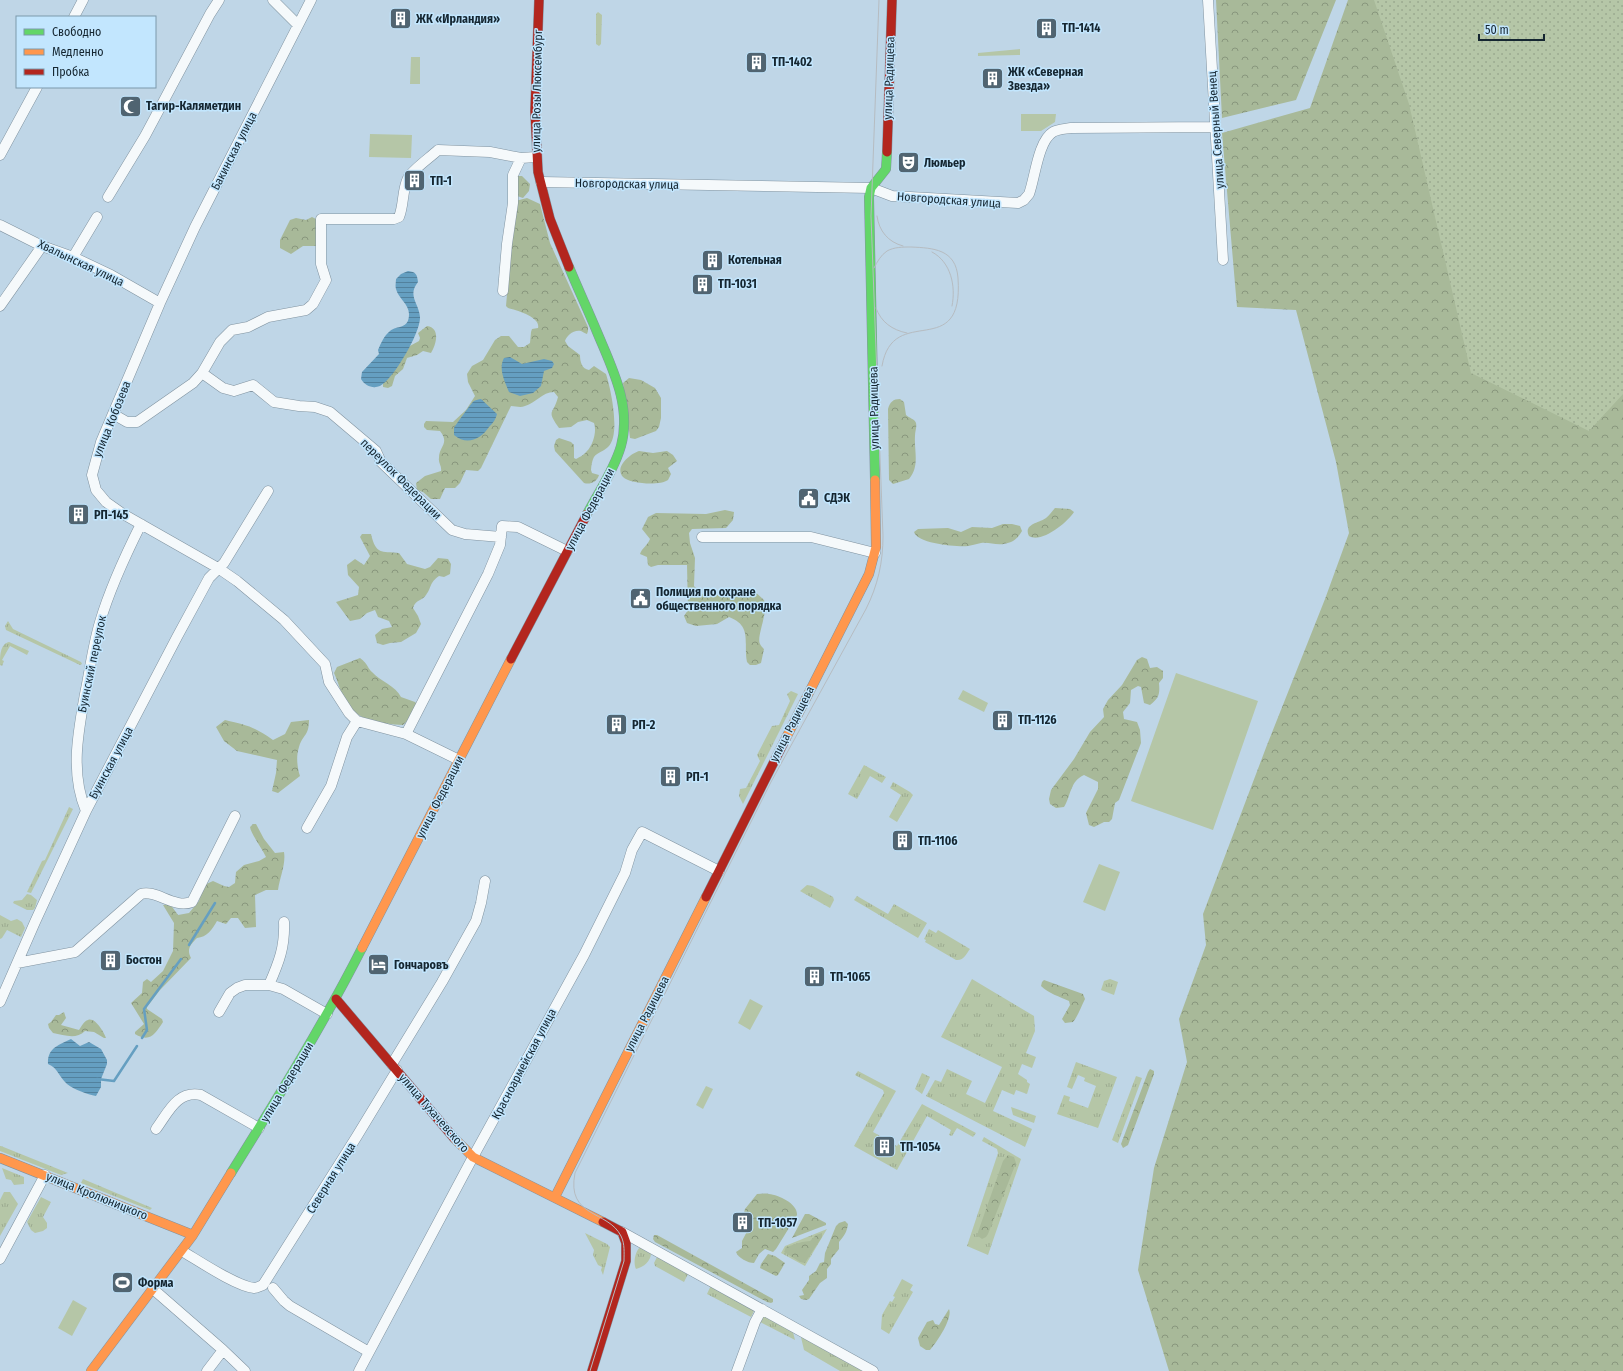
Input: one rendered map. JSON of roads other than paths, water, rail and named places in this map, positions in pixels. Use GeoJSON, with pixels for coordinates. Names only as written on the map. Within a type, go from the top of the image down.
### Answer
{"type":"FeatureCollection","features":[{"type":"Feature","properties":{"kind":"street"},"geometry":{"type":"LineString","coordinates":[[75,16],[83,0]]}},
{"type":"Feature","properties":{"kind":"street"},"geometry":{"type":"LineString","coordinates":[[108,197],[145,136],[210,14],[219,0]]}},
{"type":"Feature","properties":{"kind":"street"},"geometry":{"type":"LineString","coordinates":[[273,0],[298,24]]}},
{"type":"Feature","properties":{"kind":"street","name":"Бакинская улица"},"geometry":{"type":"LineString","coordinates":[[160,303],[195,227],[311,0]]}},
{"type":"Feature","properties":{"kind":"street","name":"улица Розы Люксембург"},"geometry":{"type":"LineString","coordinates":[[539,0],[535,111],[536,157],[541,182]]}},
{"type":"Feature","properties":{"kind":"street","name":"улица Радищева"},"geometry":{"type":"LineString","coordinates":[[555,1197],[868,574],[875,553],[870,210],[871,188],[886,169],[892,0]]}},
{"type":"Feature","properties":{"kind":"street","name":"улица Северный Венец"},"geometry":{"type":"LineString","coordinates":[[1208,0],[1223,260]]}},
{"type":"Feature","properties":{"kind":"street"},"geometry":{"type":"LineString","coordinates":[[0,156],[36,88]]}},
{"type":"Feature","properties":{"kind":"street","name":"Новгородская улица"},"geometry":{"type":"LineString","coordinates":[[541,182],[871,188],[892,196],[1018,203],[1024,200],[1029,194],[1045,141],[1052,133],[1056,131],[1071,128],[1215,127]]}},
{"type":"Feature","properties":{"kind":"street"},"geometry":{"type":"LineString","coordinates":[[113,414],[127,422],[137,422],[193,383],[202,373],[220,342],[232,330],[248,328],[268,317],[306,310],[313,304],[326,280],[321,264],[321,219],[394,219],[399,217],[409,176],[438,150],[490,152],[521,158],[536,157]]}},
{"type":"Feature","properties":{"kind":"street"},"geometry":{"type":"LineString","coordinates":[[503,291],[507,244],[513,203],[513,175],[521,158]]}},
{"type":"Feature","properties":{"kind":"street","name":"улица Федерации"},"geometry":{"type":"LineString","coordinates":[[91,1371],[193,1235],[327,1014],[614,463],[624,428],[624,408],[617,378],[564,256],[550,219],[541,182]]}},
{"type":"Feature","properties":{"kind":"street"},"geometry":{"type":"LineString","coordinates":[[73,257],[97,217]]}},
{"type":"Feature","properties":{"kind":"street","name":"Хвалынская улица"},"geometry":{"type":"LineString","coordinates":[[0,225],[42,246],[73,257],[111,275],[160,303]]}},
{"type":"Feature","properties":{"kind":"street"},"geometry":{"type":"LineString","coordinates":[[0,306],[42,246]]}},
{"type":"Feature","properties":{"kind":"street","name":"улица Кобозева"},"geometry":{"type":"LineString","coordinates":[[160,303],[100,442],[92,475],[96,490],[106,502],[140,524],[218,568]]}},
{"type":"Feature","properties":{"kind":"street","name":"переулок Федерации"},"geometry":{"type":"LineString","coordinates":[[202,373],[223,388],[234,390],[253,385],[274,402],[315,407],[330,412],[369,444],[376,451],[381,462],[452,530],[465,534],[501,537]]}},
{"type":"Feature","properties":{"kind":"street","name":"Буинская улица"},"geometry":{"type":"LineString","coordinates":[[0,1002],[86,810],[209,578],[224,562],[268,491]]}},
{"type":"Feature","properties":{"kind":"street","name":"Буинский переулок"},"geometry":{"type":"LineString","coordinates":[[86,810],[80,795],[76,758],[79,726],[100,623],[118,572],[140,524]]}},
{"type":"Feature","properties":{"kind":"street"},"geometry":{"type":"LineString","coordinates":[[406,734],[488,574],[500,545],[502,526],[518,527],[567,551]]}},
{"type":"Feature","properties":{"kind":"street"},"geometry":{"type":"LineString","coordinates":[[702,537],[811,537],[875,553]]}},
{"type":"Feature","properties":{"kind":"street"},"geometry":{"type":"LineString","coordinates":[[218,568],[273,610],[304,640],[325,664],[329,682],[349,713],[357,721],[406,734],[459,760]]}},
{"type":"Feature","properties":{"kind":"street"},"geometry":{"type":"LineString","coordinates":[[307,828],[331,786],[347,737],[357,721]]}},
{"type":"Feature","properties":{"kind":"street"},"geometry":{"type":"LineString","coordinates":[[17,963],[75,952],[141,894],[146,892],[173,902],[186,904],[192,902],[235,816]]}},
{"type":"Feature","properties":{"kind":"street","name":"Красноармейская улица"},"geometry":{"type":"LineString","coordinates":[[359,1371],[473,1157],[584,955],[625,873],[632,850],[642,832],[719,870]]}},
{"type":"Feature","properties":{"kind":"street","name":"Северная улица"},"geometry":{"type":"LineString","coordinates":[[182,1251],[246,1286],[254,1288],[263,1285],[358,1136],[476,921],[485,881]]}},
{"type":"Feature","properties":{"kind":"street"},"geometry":{"type":"LineString","coordinates":[[269,985],[280,958],[284,940],[284,922]]}},
{"type":"Feature","properties":{"kind":"street"},"geometry":{"type":"LineString","coordinates":[[218,1012],[230,993],[237,988],[245,985],[269,985],[283,989],[327,1014]]}},
{"type":"Feature","properties":{"kind":"street","name":"улица Тухачевского"},"geometry":{"type":"LineString","coordinates":[[336,998],[459,1144],[473,1157],[555,1197]]}},
{"type":"Feature","properties":{"kind":"street"},"geometry":{"type":"LineString","coordinates":[[156,1129],[171,1107],[182,1097],[193,1093],[201,1094],[259,1128]]}},
{"type":"Feature","properties":{"kind":"street","name":"улица Кролюницкого"},"geometry":{"type":"LineString","coordinates":[[0,1158],[193,1235]]}},
{"type":"Feature","properties":{"kind":"street"},"geometry":{"type":"LineString","coordinates":[[0,1259],[45,1175]]}},
{"type":"Feature","properties":{"kind":"street"},"geometry":{"type":"LineString","coordinates":[[555,1197],[622,1232],[873,1371]]}},
{"type":"Feature","properties":{"kind":"street"},"geometry":{"type":"LineString","coordinates":[[592,1371],[626,1261],[626,1243],[622,1232]]}},
{"type":"Feature","properties":{"kind":"street"},"geometry":{"type":"LineString","coordinates":[[273,1288],[290,1306],[369,1352]]}},
{"type":"Feature","properties":{"kind":"street"},"geometry":{"type":"LineString","coordinates":[[153,1289],[245,1371]]}},
{"type":"Feature","properties":{"kind":"street"},"geometry":{"type":"LineString","coordinates":[[737,1371],[755,1322],[762,1309]]}},
{"type":"Feature","properties":{"kind":"street"},"geometry":{"type":"LineString","coordinates":[[207,1371],[223,1350]]}},
{"type":"Feature","properties":{"kind":"water"},"geometry":{"type":"Polygon","coordinates":[[[408,271],[417,275],[418,279],[414,291],[414,300],[420,317],[416,333],[405,355],[392,375],[380,386],[369,386],[361,379],[362,372],[379,354],[378,350],[388,333],[393,329],[407,323],[409,310],[397,292],[396,279],[401,274],[408,271]]]}},
{"type":"Feature","properties":{"kind":"water"},"geometry":{"type":"Polygon","coordinates":[[[510,357],[522,364],[544,359],[552,361],[554,364],[552,368],[544,371],[541,386],[533,393],[520,396],[509,392],[503,375],[502,362],[504,358],[510,357]]]}},
{"type":"Feature","properties":{"kind":"water"},"geometry":{"type":"Polygon","coordinates":[[[481,399],[497,414],[493,422],[482,435],[473,440],[464,440],[454,435],[454,428],[473,402],[481,399]]]}},
{"type":"Feature","properties":{"kind":"water"},"geometry":{"type":"Polygon","coordinates":[[[71,1039],[80,1046],[89,1042],[101,1049],[107,1060],[107,1064],[101,1079],[101,1087],[96,1096],[81,1092],[67,1084],[56,1070],[48,1064],[49,1054],[58,1045],[71,1039]]]}},
{"type":"Feature","properties":{"kind":"waterway"},"geometry":{"type":"LineString","coordinates":[[189,945],[215,903]]}},
{"type":"Feature","properties":{"kind":"waterway"},"geometry":{"type":"LineString","coordinates":[[142,1038],[147,1030],[144,1009],[181,959]]}},
{"type":"Feature","properties":{"kind":"waterway"},"geometry":{"type":"LineString","coordinates":[[97,1079],[114,1081],[137,1046]]}},
{"type":"Feature","properties":{"kind":"tram line"},"geometry":{"type":"LineString","coordinates":[[590,1371],[624,1261],[624,1248],[621,1236],[615,1228],[582,1206],[577,1198],[574,1188],[575,1173],[771,782],[866,609],[874,591],[879,573],[883,536],[871,216],[879,0]]}},
{"type":"Feature","properties":{"kind":"tram line"},"geometry":{"type":"LineString","coordinates":[[877,216],[882,231],[885,235],[893,242],[903,246]]}},
{"type":"Feature","properties":{"kind":"tram line"},"geometry":{"type":"LineString","coordinates":[[874,268],[881,257],[890,250],[905,247],[927,248],[942,252],[948,256],[953,261],[958,278],[957,304],[950,319],[939,326],[912,332],[899,337],[889,347],[882,366]]}},
{"type":"Feature","properties":{"kind":"tram line"},"geometry":{"type":"LineString","coordinates":[[932,252],[944,262],[951,275],[953,291],[952,306]]}},
{"type":"Feature","properties":{"kind":"tram line"},"geometry":{"type":"LineString","coordinates":[[876,308],[878,313],[888,325],[907,333]]}},
{"type":"Feature","properties":{"kind":"place","name":"ЖК «Ирландия»"},"geometry":{"type":"Point","coordinates":[400,19]}},
{"type":"Feature","properties":{"kind":"place","name":"ТП-1414"},"geometry":{"type":"Point","coordinates":[1047,28]}},
{"type":"Feature","properties":{"kind":"place","name":"ТП-1402"},"geometry":{"type":"Point","coordinates":[757,62]}},
{"type":"Feature","properties":{"kind":"place","name":"ЖК «Северная Звезда»"},"geometry":{"type":"Point","coordinates":[993,79]}},
{"type":"Feature","properties":{"kind":"place","name":"Тагир-Каляметдин"},"geometry":{"type":"Point","coordinates":[130,106]}},
{"type":"Feature","properties":{"kind":"place","name":"Люмьер"},"geometry":{"type":"Point","coordinates":[909,163]}},
{"type":"Feature","properties":{"kind":"place","name":"ТП-1"},"geometry":{"type":"Point","coordinates":[414,181]}},
{"type":"Feature","properties":{"kind":"place","name":"Котельная"},"geometry":{"type":"Point","coordinates":[713,260]}},
{"type":"Feature","properties":{"kind":"place","name":"ТП-1031"},"geometry":{"type":"Point","coordinates":[703,284]}},
{"type":"Feature","properties":{"kind":"place","name":"СДЭК"},"geometry":{"type":"Point","coordinates":[809,498]}},
{"type":"Feature","properties":{"kind":"place","name":"РП-145"},"geometry":{"type":"Point","coordinates":[79,515]}},
{"type":"Feature","properties":{"kind":"place","name":"Полиция по охране общественного порядка"},"geometry":{"type":"Point","coordinates":[640,599]}},
{"type":"Feature","properties":{"kind":"place","name":"ТП-1126"},"geometry":{"type":"Point","coordinates":[1003,720]}},
{"type":"Feature","properties":{"kind":"place","name":"РП-2"},"geometry":{"type":"Point","coordinates":[616,725]}},
{"type":"Feature","properties":{"kind":"place","name":"РП-1"},"geometry":{"type":"Point","coordinates":[671,777]}},
{"type":"Feature","properties":{"kind":"place","name":"ТП-1106"},"geometry":{"type":"Point","coordinates":[902,841]}},
{"type":"Feature","properties":{"kind":"place","name":"Бостон"},"geometry":{"type":"Point","coordinates":[110,960]}},
{"type":"Feature","properties":{"kind":"place","name":"Гончаровъ"},"geometry":{"type":"Point","coordinates":[379,965]}},
{"type":"Feature","properties":{"kind":"place","name":"ТП-1065"},"geometry":{"type":"Point","coordinates":[815,977]}},
{"type":"Feature","properties":{"kind":"place","name":"ТП-1054"},"geometry":{"type":"Point","coordinates":[884,1147]}},
{"type":"Feature","properties":{"kind":"place","name":"ТП-1057"},"geometry":{"type":"Point","coordinates":[742,1223]}},
{"type":"Feature","properties":{"kind":"place","name":"Форма"},"geometry":{"type":"Point","coordinates":[123,1283]}}]}
